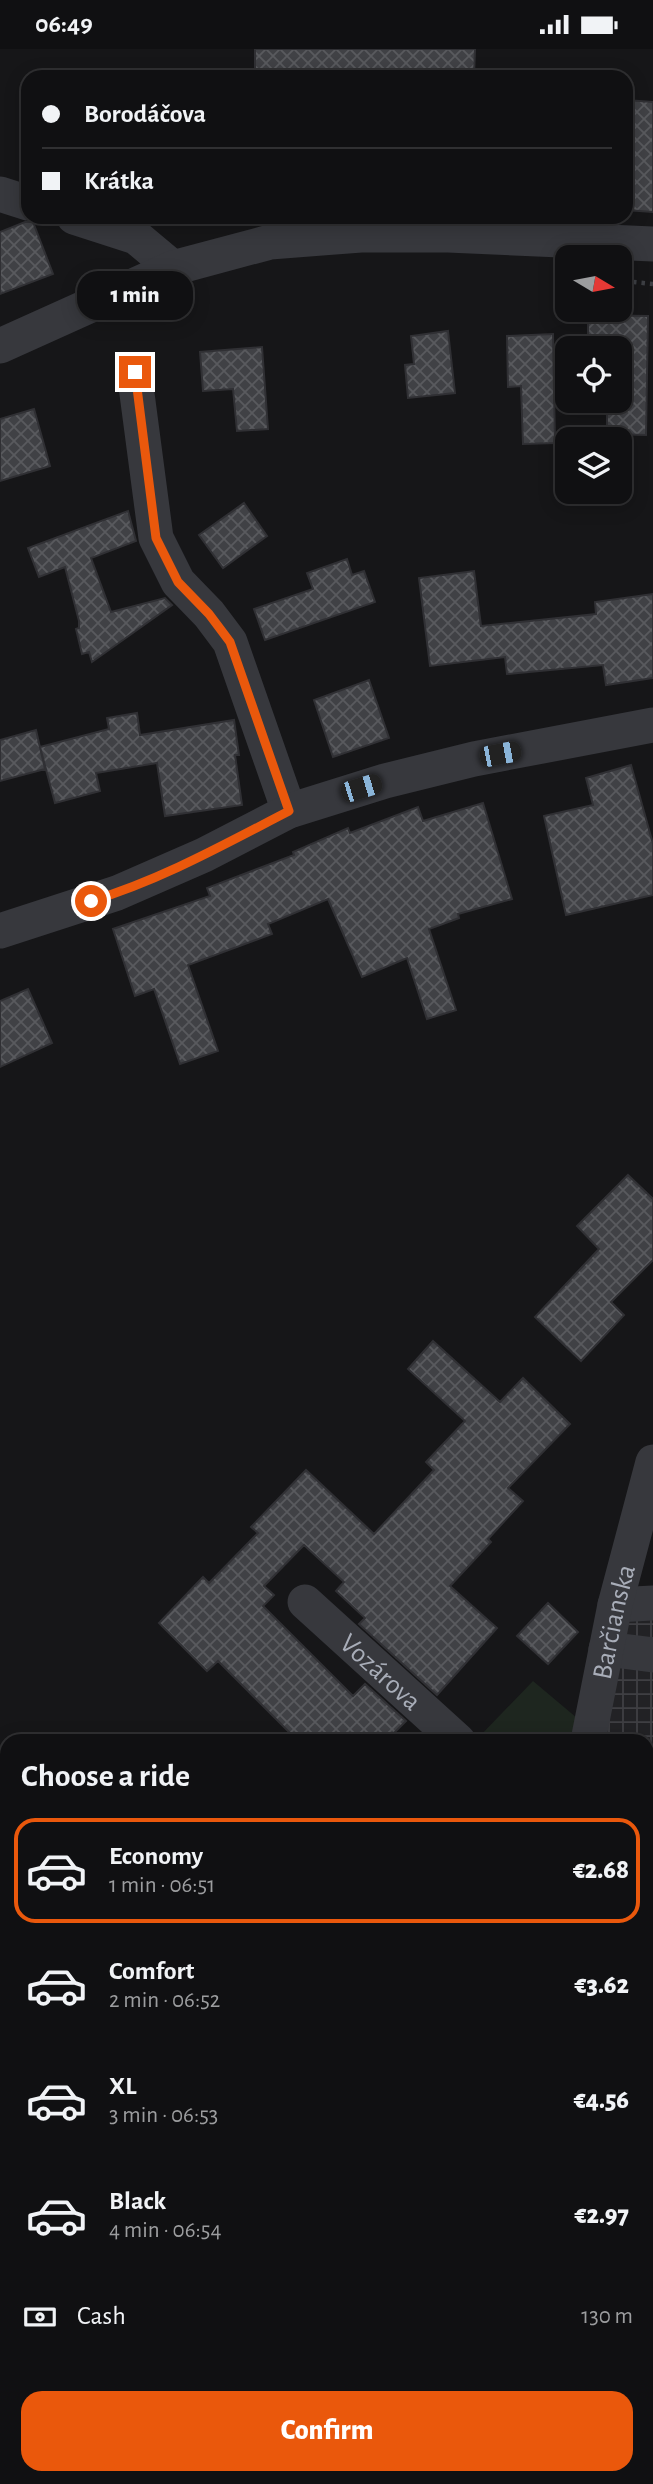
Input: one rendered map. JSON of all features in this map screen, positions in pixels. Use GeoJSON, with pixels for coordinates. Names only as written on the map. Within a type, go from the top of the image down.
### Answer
{"type":"FeatureCollection","features":[{"type":"Feature","properties":{"kind":"street"},"geometry":{"type":"LineString","coordinates":[[0,194],[21,201]]}},
{"type":"Feature","properties":{"kind":"street"},"geometry":{"type":"LineString","coordinates":[[96,224],[136,237],[173,268]]}},
{"type":"Feature","properties":{"kind":"street"},"geometry":{"type":"LineString","coordinates":[[0,346],[173,268],[270,242],[361,235],[653,244]]}},
{"type":"Feature","properties":{"kind":"street"},"geometry":{"type":"LineString","coordinates":[[135,372],[156,538],[178,582],[209,614],[230,642],[289,811]]}},
{"type":"Feature","properties":{"kind":"street"},"geometry":{"type":"LineString","coordinates":[[0,931],[117,893],[204,855],[289,811],[385,781],[474,759],[653,725]]}},
{"type":"Feature","properties":{"kind":"street","name":"Barčianska"},"geometry":{"type":"LineString","coordinates":[[589,1734],[615,1605],[653,1462]]}},
{"type":"Feature","properties":{"kind":"street","name":"Vozárova"},"geometry":{"type":"LineString","coordinates":[[305,1602],[450,1734]]}},
{"type":"Feature","properties":{"kind":"street"},"geometry":{"type":"LineString","coordinates":[[615,1605],[653,1602]]}},
{"type":"Feature","properties":{"kind":"street"},"geometry":{"type":"LineString","coordinates":[[606,1649],[653,1655]]}},
{"type":"Feature","properties":{"kind":"path"},"geometry":{"type":"LineString","coordinates":[[632,281],[653,284]]}},
{"type":"Feature","properties":{"kind":"shaded area"},"geometry":{"type":"Polygon","coordinates":[[[653,1603],[653,1734],[589,1734],[615,1605],[653,1603]]]}},
{"type":"Feature","properties":{"kind":"shaded area"},"geometry":{"type":"Polygon","coordinates":[[[533,1681],[577,1718],[574,1734],[482,1734],[533,1681]]]}},
{"type":"Feature","properties":{"kind":"building"},"geometry":{"type":"Polygon","coordinates":[[[255,49],[475,49],[474,70],[255,70],[255,49]]]}},
{"type":"Feature","properties":{"kind":"building"},"geometry":{"type":"Polygon","coordinates":[[[633,101],[653,102],[653,212],[633,211],[633,101]]]}},
{"type":"Feature","properties":{"kind":"building"},"geometry":{"type":"Polygon","coordinates":[[[21,224],[34,224],[53,274],[0,294],[0,232],[21,224]]]}},
{"type":"Feature","properties":{"kind":"building"},"geometry":{"type":"Polygon","coordinates":[[[632,316],[648,316],[646,435],[632,435],[632,427],[607,427],[607,413],[632,413],[632,336],[588,336],[588,322],[632,322],[632,316]]]}},
{"type":"Feature","properties":{"kind":"building"},"geometry":{"type":"Polygon","coordinates":[[[448,331],[455,393],[408,398],[405,365],[414,364],[411,336],[448,331]]]}},
{"type":"Feature","properties":{"kind":"building"},"geometry":{"type":"Polygon","coordinates":[[[553,334],[555,443],[523,444],[521,386],[508,387],[507,336],[553,334]]]}},
{"type":"Feature","properties":{"kind":"building"},"geometry":{"type":"Polygon","coordinates":[[[262,347],[268,429],[237,431],[233,389],[203,391],[200,352],[262,347]]]}},
{"type":"Feature","properties":{"kind":"building"},"geometry":{"type":"Polygon","coordinates":[[[34,409],[50,466],[0,481],[0,419],[34,409]]]}},
{"type":"Feature","properties":{"kind":"building"},"geometry":{"type":"Polygon","coordinates":[[[244,503],[267,536],[223,568],[199,535],[244,503]]]}},
{"type":"Feature","properties":{"kind":"building"},"geometry":{"type":"Polygon","coordinates":[[[128,511],[136,541],[91,558],[111,612],[165,598],[172,605],[92,662],[89,652],[82,654],[76,629],[79,628],[79,621],[65,567],[39,577],[28,548],[128,511]]]}},
{"type":"Feature","properties":{"kind":"building"},"geometry":{"type":"Polygon","coordinates":[[[347,559],[352,575],[364,571],[375,602],[265,640],[254,609],[313,589],[307,573],[347,559]]]}},
{"type":"Feature","properties":{"kind":"building"},"geometry":{"type":"Polygon","coordinates":[[[474,571],[481,626],[596,614],[595,602],[653,594],[653,678],[606,685],[603,665],[507,674],[505,657],[430,666],[419,578],[474,571]]]}},
{"type":"Feature","properties":{"kind":"building"},"geometry":{"type":"Polygon","coordinates":[[[369,680],[389,738],[333,757],[314,700],[369,680]]]}},
{"type":"Feature","properties":{"kind":"building"},"geometry":{"type":"Polygon","coordinates":[[[137,713],[140,735],[234,720],[239,755],[235,755],[242,805],[165,816],[157,763],[96,773],[100,791],[55,803],[40,747],[109,729],[107,718],[137,713]]]}},
{"type":"Feature","properties":{"kind":"building"},"geometry":{"type":"Polygon","coordinates":[[[36,730],[45,769],[0,781],[0,740],[36,730]]]}},
{"type":"Feature","properties":{"kind":"building"},"geometry":{"type":"Polygon","coordinates":[[[631,765],[653,844],[653,895],[566,915],[544,816],[593,805],[586,778],[631,765]]]}},
{"type":"Feature","properties":{"kind":"building"},"geometry":{"type":"Polygon","coordinates":[[[483,803],[512,899],[458,914],[459,918],[429,929],[456,1010],[427,1019],[407,958],[362,977],[328,899],[268,924],[272,934],[188,965],[218,1051],[180,1064],[154,989],[135,996],[113,929],[210,896],[207,888],[294,855],[293,852],[348,828],[350,833],[418,807],[423,821],[483,803]]]}},
{"type":"Feature","properties":{"kind":"building"},"geometry":{"type":"Polygon","coordinates":[[[28,989],[52,1043],[0,1067],[0,1001],[28,989]]]}},
{"type":"Feature","properties":{"kind":"building"},"geometry":{"type":"Polygon","coordinates":[[[628,1175],[653,1199],[653,1260],[611,1302],[624,1315],[581,1361],[535,1317],[599,1249],[577,1226],[628,1175]]]}},
{"type":"Feature","properties":{"kind":"building"},"geometry":{"type":"Polygon","coordinates":[[[433,1341],[500,1402],[523,1378],[570,1424],[508,1488],[523,1501],[488,1539],[491,1542],[450,1586],[497,1628],[437,1695],[359,1624],[365,1618],[336,1591],[344,1582],[304,1545],[264,1586],[274,1595],[263,1606],[353,1696],[365,1684],[406,1721],[393,1734],[291,1734],[218,1661],[207,1671],[159,1623],[203,1577],[209,1583],[258,1533],[251,1527],[306,1470],[374,1534],[434,1470],[426,1462],[465,1421],[408,1369],[433,1341]]]}},
{"type":"Feature","properties":{"kind":"building"},"geometry":{"type":"Polygon","coordinates":[[[548,1603],[578,1632],[548,1664],[517,1636],[548,1603]]]}},
{"type":"Feature","properties":{"kind":"route"},"geometry":{"type":"LineString","coordinates":[[91,901],[117,893],[204,855],[289,811],[230,642],[209,614],[178,582],[156,538],[135,372]]}}]}
